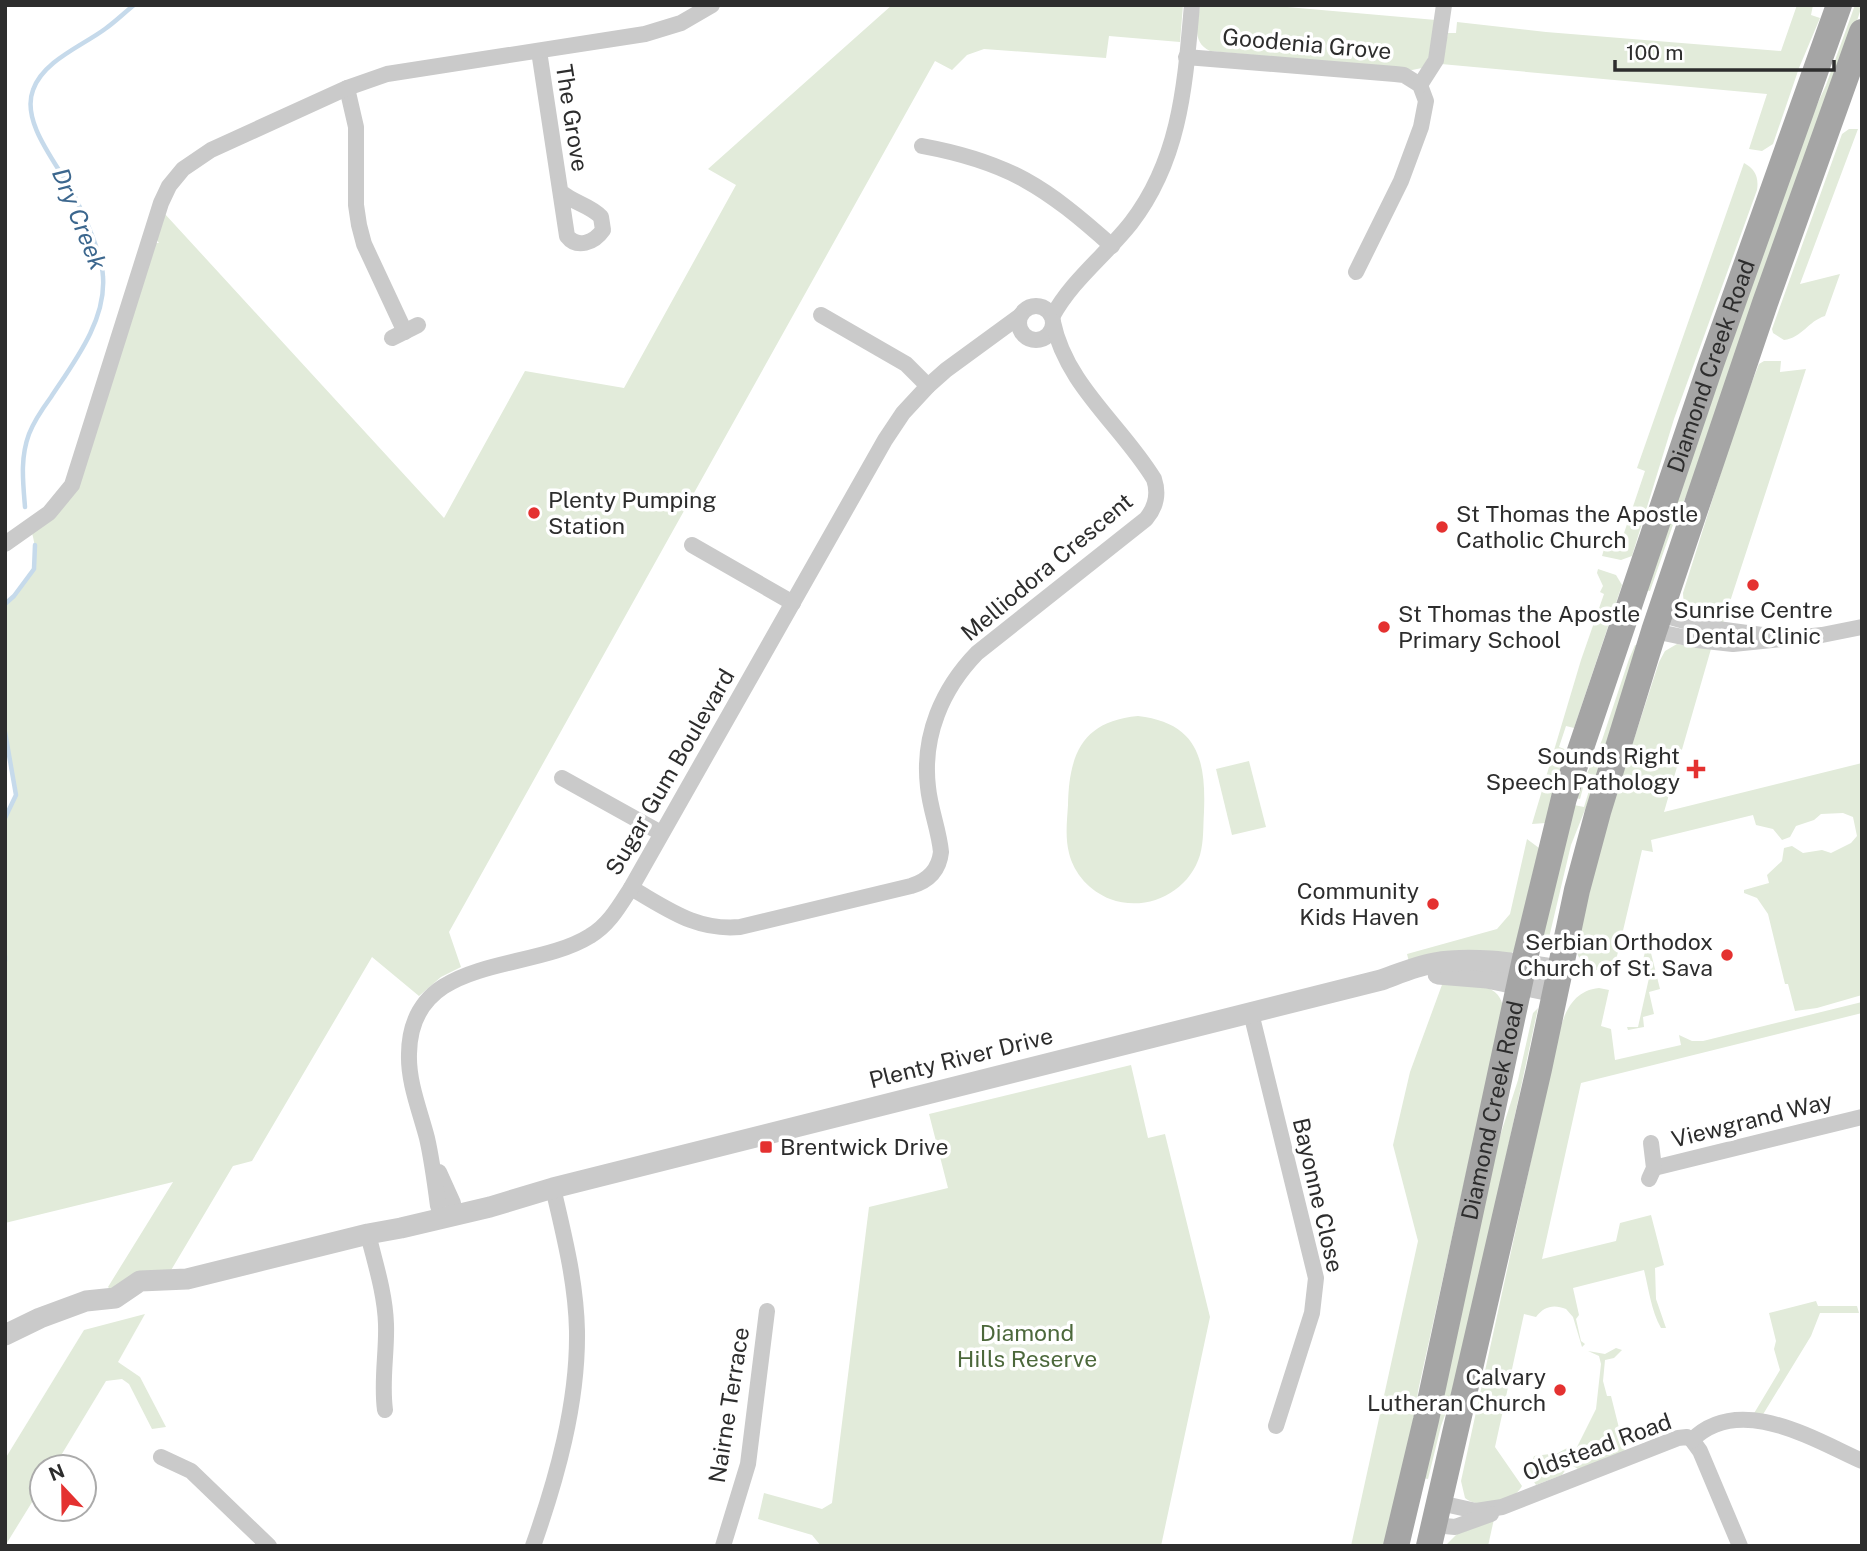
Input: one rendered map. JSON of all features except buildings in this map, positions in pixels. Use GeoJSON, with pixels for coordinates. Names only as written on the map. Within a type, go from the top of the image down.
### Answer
{"type":"FeatureCollection","features":[{"type":"Feature","properties":{"kind":"main road","name":"Diamond Creek Road"},"geometry":{"type":"LineString","coordinates":[[1396,1546],[1563,798],[1720,339],[1839,5]]}},
{"type":"Feature","properties":{"kind":"main road","name":"Diamond Creek Road"},"geometry":{"type":"LineString","coordinates":[[1434,1525],[1589,844],[1656,623],[1765,303],[1862,32]]}},
{"type":"Feature","properties":{"kind":"main road"},"geometry":{"type":"LineString","coordinates":[[1627,614],[1630,621],[1640,627],[1656,623]]}},
{"type":"Feature","properties":{"kind":"main road"},"geometry":{"type":"LineString","coordinates":[[1406,1505],[1415,1518],[1434,1525]]}},
{"type":"Feature","properties":{"kind":"street"},"geometry":{"type":"LineString","coordinates":[[5,544],[49,513],[72,485],[161,203],[175,178],[194,160],[346,88],[387,74],[663,30],[712,5]]}},
{"type":"Feature","properties":{"kind":"street","name":"Sugar Gum Boulevard"},"geometry":{"type":"LineString","coordinates":[[1052,319],[1068,290],[1112,246],[1143,207],[1167,159],[1180,115],[1192,5]]}},
{"type":"Feature","properties":{"kind":"street"},"geometry":{"type":"LineString","coordinates":[[1356,272],[1401,181],[1421,127],[1426,101],[1420,85],[1436,60],[1444,5]]}},
{"type":"Feature","properties":{"kind":"street","name":"The Grove"},"geometry":{"type":"LineString","coordinates":[[539,51],[561,192]]}},
{"type":"Feature","properties":{"kind":"street","name":"Goodenia Grove"},"geometry":{"type":"LineString","coordinates":[[1186,57],[1404,75],[1420,85]]}},
{"type":"Feature","properties":{"kind":"street"},"geometry":{"type":"LineString","coordinates":[[346,88],[356,127],[356,205],[359,225],[373,265],[405,332]]}},
{"type":"Feature","properties":{"kind":"street"},"geometry":{"type":"LineString","coordinates":[[922,146],[977,158],[1014,173],[1059,200],[1112,246]]}},
{"type":"Feature","properties":{"kind":"street","name":"Sugar Gum Boulevard"},"geometry":{"type":"LineString","coordinates":[[447,1209],[409,1056],[412,1030],[430,998],[460,976],[549,953],[586,939],[605,925],[631,888],[885,440],[903,414],[928,386],[961,359],[1083,274]]}},
{"type":"Feature","properties":{"kind":"street"},"geometry":{"type":"LineString","coordinates":[[1045,308],[1052,319],[1049,333],[1045,337],[1027,337],[1019,326],[1027,311],[1045,308]]}},
{"type":"Feature","properties":{"kind":"street"},"geometry":{"type":"LineString","coordinates":[[821,315],[906,364],[928,386]]}},
{"type":"Feature","properties":{"kind":"street","name":"Melliodora Crescent"},"geometry":{"type":"LineString","coordinates":[[631,888],[694,922],[723,929],[919,884],[932,874],[940,860],[941,852],[927,785],[928,752],[934,721],[951,685],[977,653],[1146,519],[1155,504],[1156,485],[1150,472],[1070,368],[1057,342],[1052,319]]}},
{"type":"Feature","properties":{"kind":"street","name":"Sugar Gum Boulevard"},"geometry":{"type":"LineString","coordinates":[[961,359],[995,344],[1027,337]]}},
{"type":"Feature","properties":{"kind":"street","name":"Melliodora Crescent"},"geometry":{"type":"LineString","coordinates":[[1027,337],[1070,368]]}},
{"type":"Feature","properties":{"kind":"street"},"geometry":{"type":"LineString","coordinates":[[692,545],[793,603]]}},
{"type":"Feature","properties":{"kind":"street"},"geometry":{"type":"LineString","coordinates":[[1656,623],[1697,640],[1789,638],[1822,635],[1862,626]]}},
{"type":"Feature","properties":{"kind":"street"},"geometry":{"type":"LineString","coordinates":[[562,778],[661,833]]}},
{"type":"Feature","properties":{"kind":"street","name":"Plenty River Drive"},"geometry":{"type":"LineString","coordinates":[[5,1335],[40,1318],[94,1300],[115,1298],[140,1281],[187,1279],[368,1234],[399,1219],[447,1209],[508,1191],[553,1188],[1381,980],[1422,974],[1456,974],[1522,975],[1558,981]]}},
{"type":"Feature","properties":{"kind":"street","name":"Bayonne Close"},"geometry":{"type":"LineString","coordinates":[[1251,1013],[1316,1278],[1312,1312],[1276,1426]]}},
{"type":"Feature","properties":{"kind":"street","name":"Viewgrand Way"},"geometry":{"type":"LineString","coordinates":[[1651,1143],[1651,1173],[1862,1117]]}},
{"type":"Feature","properties":{"kind":"street"},"geometry":{"type":"LineString","coordinates":[[539,1544],[567,1421],[575,1370],[577,1331],[570,1263],[553,1188]]}},
{"type":"Feature","properties":{"kind":"street"},"geometry":{"type":"LineString","coordinates":[[368,1234],[385,1308],[386,1348],[382,1383],[384,1410]]}},
{"type":"Feature","properties":{"kind":"street","name":"Nairne Terrace"},"geometry":{"type":"LineString","coordinates":[[723,1546],[748,1464],[767,1311]]}},
{"type":"Feature","properties":{"kind":"street","name":"Oldstead Road"},"geometry":{"type":"LineString","coordinates":[[1434,1525],[1455,1527],[1468,1524],[1502,1507],[1678,1438],[1686,1437],[1692,1440],[1710,1426],[1731,1421],[1755,1420],[1792,1430],[1862,1461]]}},
{"type":"Feature","properties":{"kind":"street"},"geometry":{"type":"LineString","coordinates":[[1692,1440],[1700,1451],[1740,1546]]}},
{"type":"Feature","properties":{"kind":"street"},"geometry":{"type":"LineString","coordinates":[[161,1457],[191,1471],[269,1546]]}},
{"type":"Feature","properties":{"kind":"street","name":"Oldstead Road"},"geometry":{"type":"LineString","coordinates":[[1434,1525],[1476,1511],[1502,1507]]}},
{"type":"Feature","properties":{"kind":"green space"},"geometry":{"type":"Polygon","coordinates":[[[892,5],[1183,5],[1180,42],[1109,36],[1106,58],[984,49],[967,55],[952,70],[935,61],[449,932],[461,967],[441,977],[419,996],[372,957],[252,1161],[233,1166],[167,1277],[112,1291],[108,1287],[173,1182],[5,1223],[5,818],[16,795],[5,732],[5,604],[30,572],[35,554],[32,533],[58,512],[156,243],[159,243],[155,238],[164,213],[444,518],[525,371],[624,388],[736,185],[708,169],[892,5]]]}},
{"type":"Feature","properties":{"kind":"green space"},"geometry":{"type":"Polygon","coordinates":[[[1200,5],[1263,5],[1436,20],[1432,52],[1422,68],[1412,70],[1210,51],[1200,43],[1198,37],[1200,5]]]}},
{"type":"Feature","properties":{"kind":"green space"},"geometry":{"type":"Polygon","coordinates":[[[1797,5],[1813,5],[1811,15],[1820,18],[1799,68],[1773,144],[1762,151],[1749,149],[1767,94],[1441,64],[1448,33],[1456,33],[1457,22],[1781,51],[1797,5]]]}},
{"type":"Feature","properties":{"kind":"green space"},"geometry":{"type":"Polygon","coordinates":[[[1855,5],[1862,5],[1848,50],[1699,470],[1675,519],[1650,591],[1644,590],[1805,131],[1826,85],[1855,5]]]}},
{"type":"Feature","properties":{"kind":"green space"},"geometry":{"type":"Polygon","coordinates":[[[1849,129],[1858,129],[1800,284],[1840,274],[1825,316],[1796,336],[1784,340],[1773,333],[1772,329],[1842,134],[1849,129]]]}},
{"type":"Feature","properties":{"kind":"green space"},"geometry":{"type":"Polygon","coordinates":[[[1744,163],[1755,174],[1757,190],[1674,419],[1632,556],[1621,560],[1602,556],[1604,549],[1617,544],[1620,535],[1623,536],[1645,471],[1637,468],[1744,163]]]}},
{"type":"Feature","properties":{"kind":"green space"},"geometry":{"type":"Polygon","coordinates":[[[1764,361],[1781,361],[1780,372],[1806,369],[1723,623],[1697,618],[1684,610],[1683,593],[1739,415],[1759,364],[1764,361]]]}},
{"type":"Feature","properties":{"kind":"green space"},"geometry":{"type":"Polygon","coordinates":[[[1598,569],[1616,575],[1622,585],[1574,728],[1566,726],[1559,747],[1567,750],[1546,823],[1532,824],[1581,660],[1604,594],[1600,592],[1603,586],[1598,569]]]}},
{"type":"Feature","properties":{"kind":"green space"},"geometry":{"type":"Polygon","coordinates":[[[1677,644],[1711,649],[1664,812],[1862,763],[1862,995],[1817,1008],[1795,1011],[1788,984],[1785,984],[1768,914],[1757,898],[1744,893],[1744,890],[1769,883],[1767,875],[1782,861],[1784,848],[1792,846],[1803,853],[1822,850],[1831,853],[1851,843],[1857,836],[1853,817],[1843,813],[1821,814],[1814,820],[1796,826],[1790,837],[1782,840],[1773,829],[1756,825],[1753,815],[1651,840],[1653,852],[1642,850],[1613,973],[1589,967],[1578,955],[1576,948],[1603,835],[1659,662],[1665,651],[1677,644]]]}},
{"type":"Feature","properties":{"kind":"green space"},"geometry":{"type":"Polygon","coordinates":[[[1635,645],[1641,646],[1597,776],[1587,773],[1602,740],[1629,659],[1635,645]]]}},
{"type":"Feature","properties":{"kind":"green space"},"geometry":{"type":"Polygon","coordinates":[[[1138,716],[1174,727],[1186,736],[1194,747],[1203,776],[1202,844],[1194,868],[1176,889],[1152,901],[1124,903],[1096,891],[1084,881],[1071,861],[1067,829],[1069,787],[1076,756],[1092,733],[1119,719],[1138,716]]]}},
{"type":"Feature","properties":{"kind":"green space"},"geometry":{"type":"Polygon","coordinates":[[[1249,761],[1266,827],[1232,835],[1216,769],[1249,761]]]}},
{"type":"Feature","properties":{"kind":"green space"},"geometry":{"type":"Polygon","coordinates":[[[1587,774],[1580,799],[1576,798],[1587,774]]]}},
{"type":"Feature","properties":{"kind":"green space"},"geometry":{"type":"Polygon","coordinates":[[[1592,781],[1596,782],[1571,845],[1547,946],[1539,946],[1574,805],[1584,807],[1592,781]]]}},
{"type":"Feature","properties":{"kind":"green space"},"geometry":{"type":"Polygon","coordinates":[[[1527,839],[1539,848],[1514,951],[1508,956],[1409,962],[1407,954],[1497,929],[1510,914],[1527,839]]]}},
{"type":"Feature","properties":{"kind":"green space"},"geometry":{"type":"Polygon","coordinates":[[[1648,941],[1660,989],[1649,992],[1654,1014],[1643,1017],[1644,1027],[1628,1030],[1627,1027],[1638,1027],[1651,970],[1641,967],[1648,941]]]}},
{"type":"Feature","properties":{"kind":"green space"},"geometry":{"type":"Polygon","coordinates":[[[1443,982],[1488,988],[1500,998],[1503,1007],[1418,1391],[1415,1418],[1384,1546],[1351,1546],[1418,1241],[1393,1145],[1410,1072],[1443,982]]]}},
{"type":"Feature","properties":{"kind":"green space"},"geometry":{"type":"Polygon","coordinates":[[[1588,990],[1609,990],[1601,1026],[1611,1029],[1615,1060],[1681,1045],[1679,1035],[1692,1041],[1703,1041],[1862,1002],[1862,1013],[1581,1083],[1542,1259],[1616,1241],[1620,1223],[1651,1215],[1664,1265],[1655,1268],[1656,1299],[1666,1328],[1661,1328],[1655,1314],[1644,1270],[1573,1288],[1579,1315],[1576,1319],[1581,1341],[1585,1344],[1582,1347],[1573,1317],[1566,1309],[1550,1307],[1542,1310],[1536,1317],[1524,1314],[1495,1447],[1522,1486],[1518,1492],[1504,1500],[1479,1504],[1465,1498],[1461,1481],[1557,1040],[1567,1010],[1573,1002],[1588,990]]]}},
{"type":"Feature","properties":{"kind":"green space"},"geometry":{"type":"Polygon","coordinates":[[[1538,1008],[1458,1379],[1441,1426],[1428,1479],[1422,1478],[1494,1155],[1518,1080],[1533,1013],[1538,1008]]]}},
{"type":"Feature","properties":{"kind":"green space","name":"Diamond Hills Reserve"},"geometry":{"type":"Polygon","coordinates":[[[1131,1065],[1148,1138],[1165,1134],[1210,1317],[1161,1546],[821,1546],[812,1535],[758,1519],[764,1493],[822,1509],[832,1503],[869,1207],[948,1188],[929,1114],[1131,1065]]]}},
{"type":"Feature","properties":{"kind":"green space"},"geometry":{"type":"Polygon","coordinates":[[[1816,1301],[1818,1306],[1857,1306],[1859,1313],[1820,1313],[1811,1336],[1762,1416],[1753,1415],[1780,1370],[1769,1313],[1816,1301]]]}},
{"type":"Feature","properties":{"kind":"green space"},"geometry":{"type":"Polygon","coordinates":[[[145,1314],[118,1362],[140,1377],[166,1427],[152,1429],[129,1384],[122,1379],[106,1381],[62,1453],[28,1453],[28,1509],[5,1546],[5,1459],[84,1330],[145,1314]]]}},
{"type":"Feature","properties":{"kind":"green space"},"geometry":{"type":"Polygon","coordinates":[[[1616,1348],[1622,1350],[1614,1358],[1605,1360],[1603,1381],[1607,1396],[1611,1396],[1625,1452],[1578,1469],[1573,1466],[1576,1449],[1596,1409],[1601,1364],[1599,1356],[1588,1351],[1605,1354],[1616,1348]]]}},
{"type":"Feature","properties":{"kind":"green space"},"geometry":{"type":"Polygon","coordinates":[[[1567,1448],[1566,1469],[1562,1475],[1536,1485],[1525,1467],[1532,1462],[1534,1456],[1558,1453],[1567,1448]]]}},
{"type":"Feature","properties":{"kind":"green space"},"geometry":{"type":"Polygon","coordinates":[[[1494,1519],[1488,1546],[1445,1546],[1457,1534],[1494,1519]]]}},
{"type":"Feature","properties":{"kind":"waterway","name":"Dry Creek"},"geometry":{"type":"LineString","coordinates":[[25,507],[23,461],[29,434],[87,340],[103,293],[102,268],[96,247],[69,185],[37,131],[30,103],[38,80],[54,62],[105,29],[134,5]]}},
{"type":"Feature","properties":{"kind":"waterway","name":"Dry Creek"},"geometry":{"type":"LineString","coordinates":[[5,604],[34,569],[35,545]]}},
{"type":"Feature","properties":{"kind":"waterway","name":"Dry Creek"},"geometry":{"type":"LineString","coordinates":[[5,732],[16,795],[5,818]]}},
{"type":"Feature","properties":{"kind":"waterway","name":"Dry Creek"},"geometry":{"type":"LineString","coordinates":[[5,956],[5,961]]}},
{"type":"Feature","properties":{"kind":"place","name":"Plenty Pumping Station"},"geometry":{"type":"Point","coordinates":[534,513]}},
{"type":"Feature","properties":{"kind":"place","name":"St Thomas the Apostle Catholic Church"},"geometry":{"type":"Point","coordinates":[1442,527]}},
{"type":"Feature","properties":{"kind":"place","name":"Sunrise Centre Dental Clinic"},"geometry":{"type":"Point","coordinates":[1753,585]}},
{"type":"Feature","properties":{"kind":"place","name":"St Thomas the Apostle Primary School"},"geometry":{"type":"Point","coordinates":[1384,627]}},
{"type":"Feature","properties":{"kind":"place","name":"Sounds Right Speech Pathology"},"geometry":{"type":"Point","coordinates":[1696,769]}},
{"type":"Feature","properties":{"kind":"place","name":"Community Kids Haven"},"geometry":{"type":"Point","coordinates":[1433,904]}},
{"type":"Feature","properties":{"kind":"place","name":"Serbian Orthodox Church of St. Sava"},"geometry":{"type":"Point","coordinates":[1727,955]}},
{"type":"Feature","properties":{"kind":"place","name":"Brentwick Drive"},"geometry":{"type":"Point","coordinates":[766,1147]}},
{"type":"Feature","properties":{"kind":"place","name":"Calvary Lutheran Church"},"geometry":{"type":"Point","coordinates":[1560,1390]}}]}
